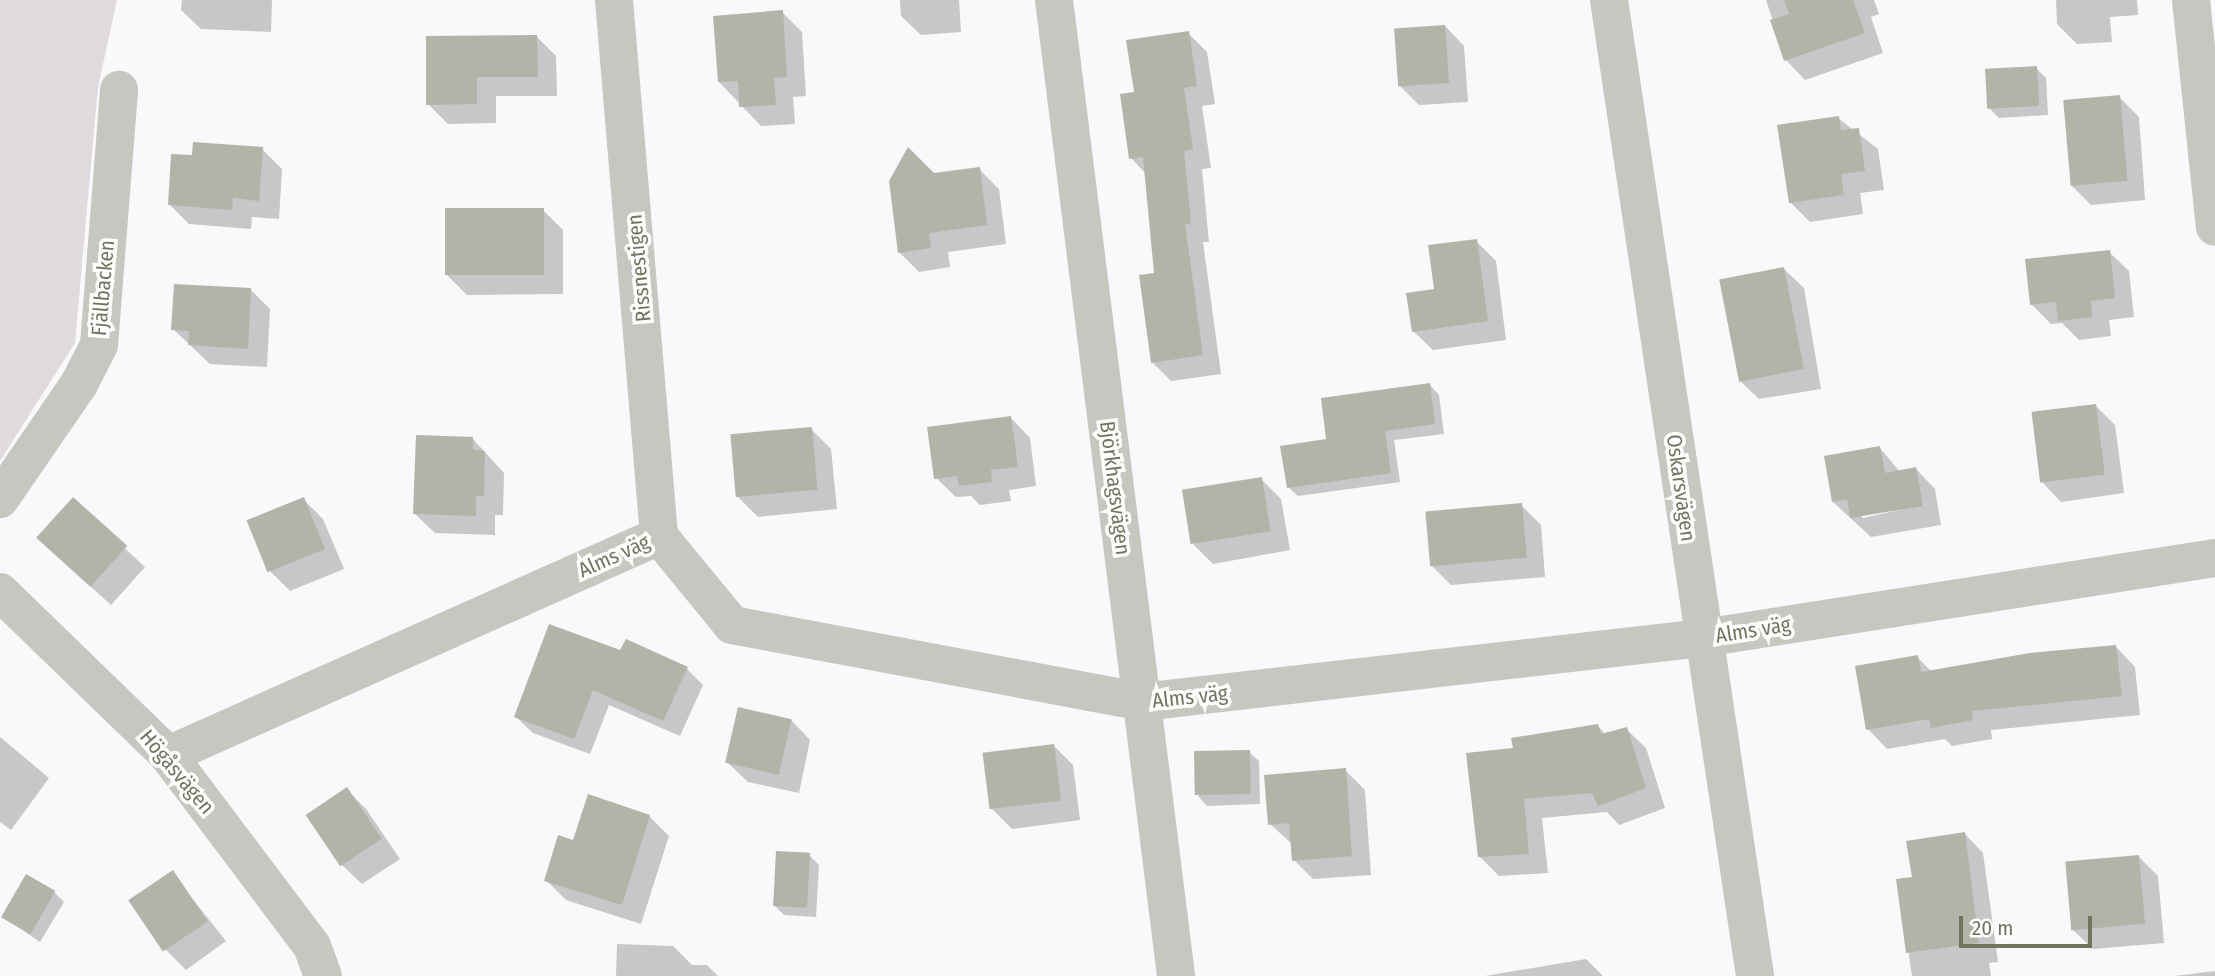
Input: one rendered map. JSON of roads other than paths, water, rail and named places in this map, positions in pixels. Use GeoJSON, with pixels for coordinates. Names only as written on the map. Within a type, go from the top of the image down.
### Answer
{"type":"FeatureCollection","features":[{"type":"Feature","properties":{"kind":"street","name":"Rissnestigen"},"geometry":{"type":"LineString","coordinates":[[614,0],[659,536]]}},
{"type":"Feature","properties":{"kind":"street","name":"Björkhagsvägen"},"geometry":{"type":"LineString","coordinates":[[1054,0],[1175,976]]}},
{"type":"Feature","properties":{"kind":"street","name":"Oskarsvägen"},"geometry":{"type":"LineString","coordinates":[[1609,0],[1755,976]]}},
{"type":"Feature","properties":{"kind":"street"},"geometry":{"type":"LineString","coordinates":[[2190,0],[2215,227]]}},
{"type":"Feature","properties":{"kind":"street","name":"Fjällbacken"},"geometry":{"type":"LineString","coordinates":[[0,499],[79,384],[99,345],[119,90]]}},
{"type":"Feature","properties":{"kind":"street","name":"Alms väg"},"geometry":{"type":"LineString","coordinates":[[168,755],[659,536],[732,625],[1142,702],[1703,638],[2215,558]]}},
{"type":"Feature","properties":{"kind":"street","name":"Högåsvägen"},"geometry":{"type":"LineString","coordinates":[[0,592],[168,755],[312,946],[323,976]]}}]}
